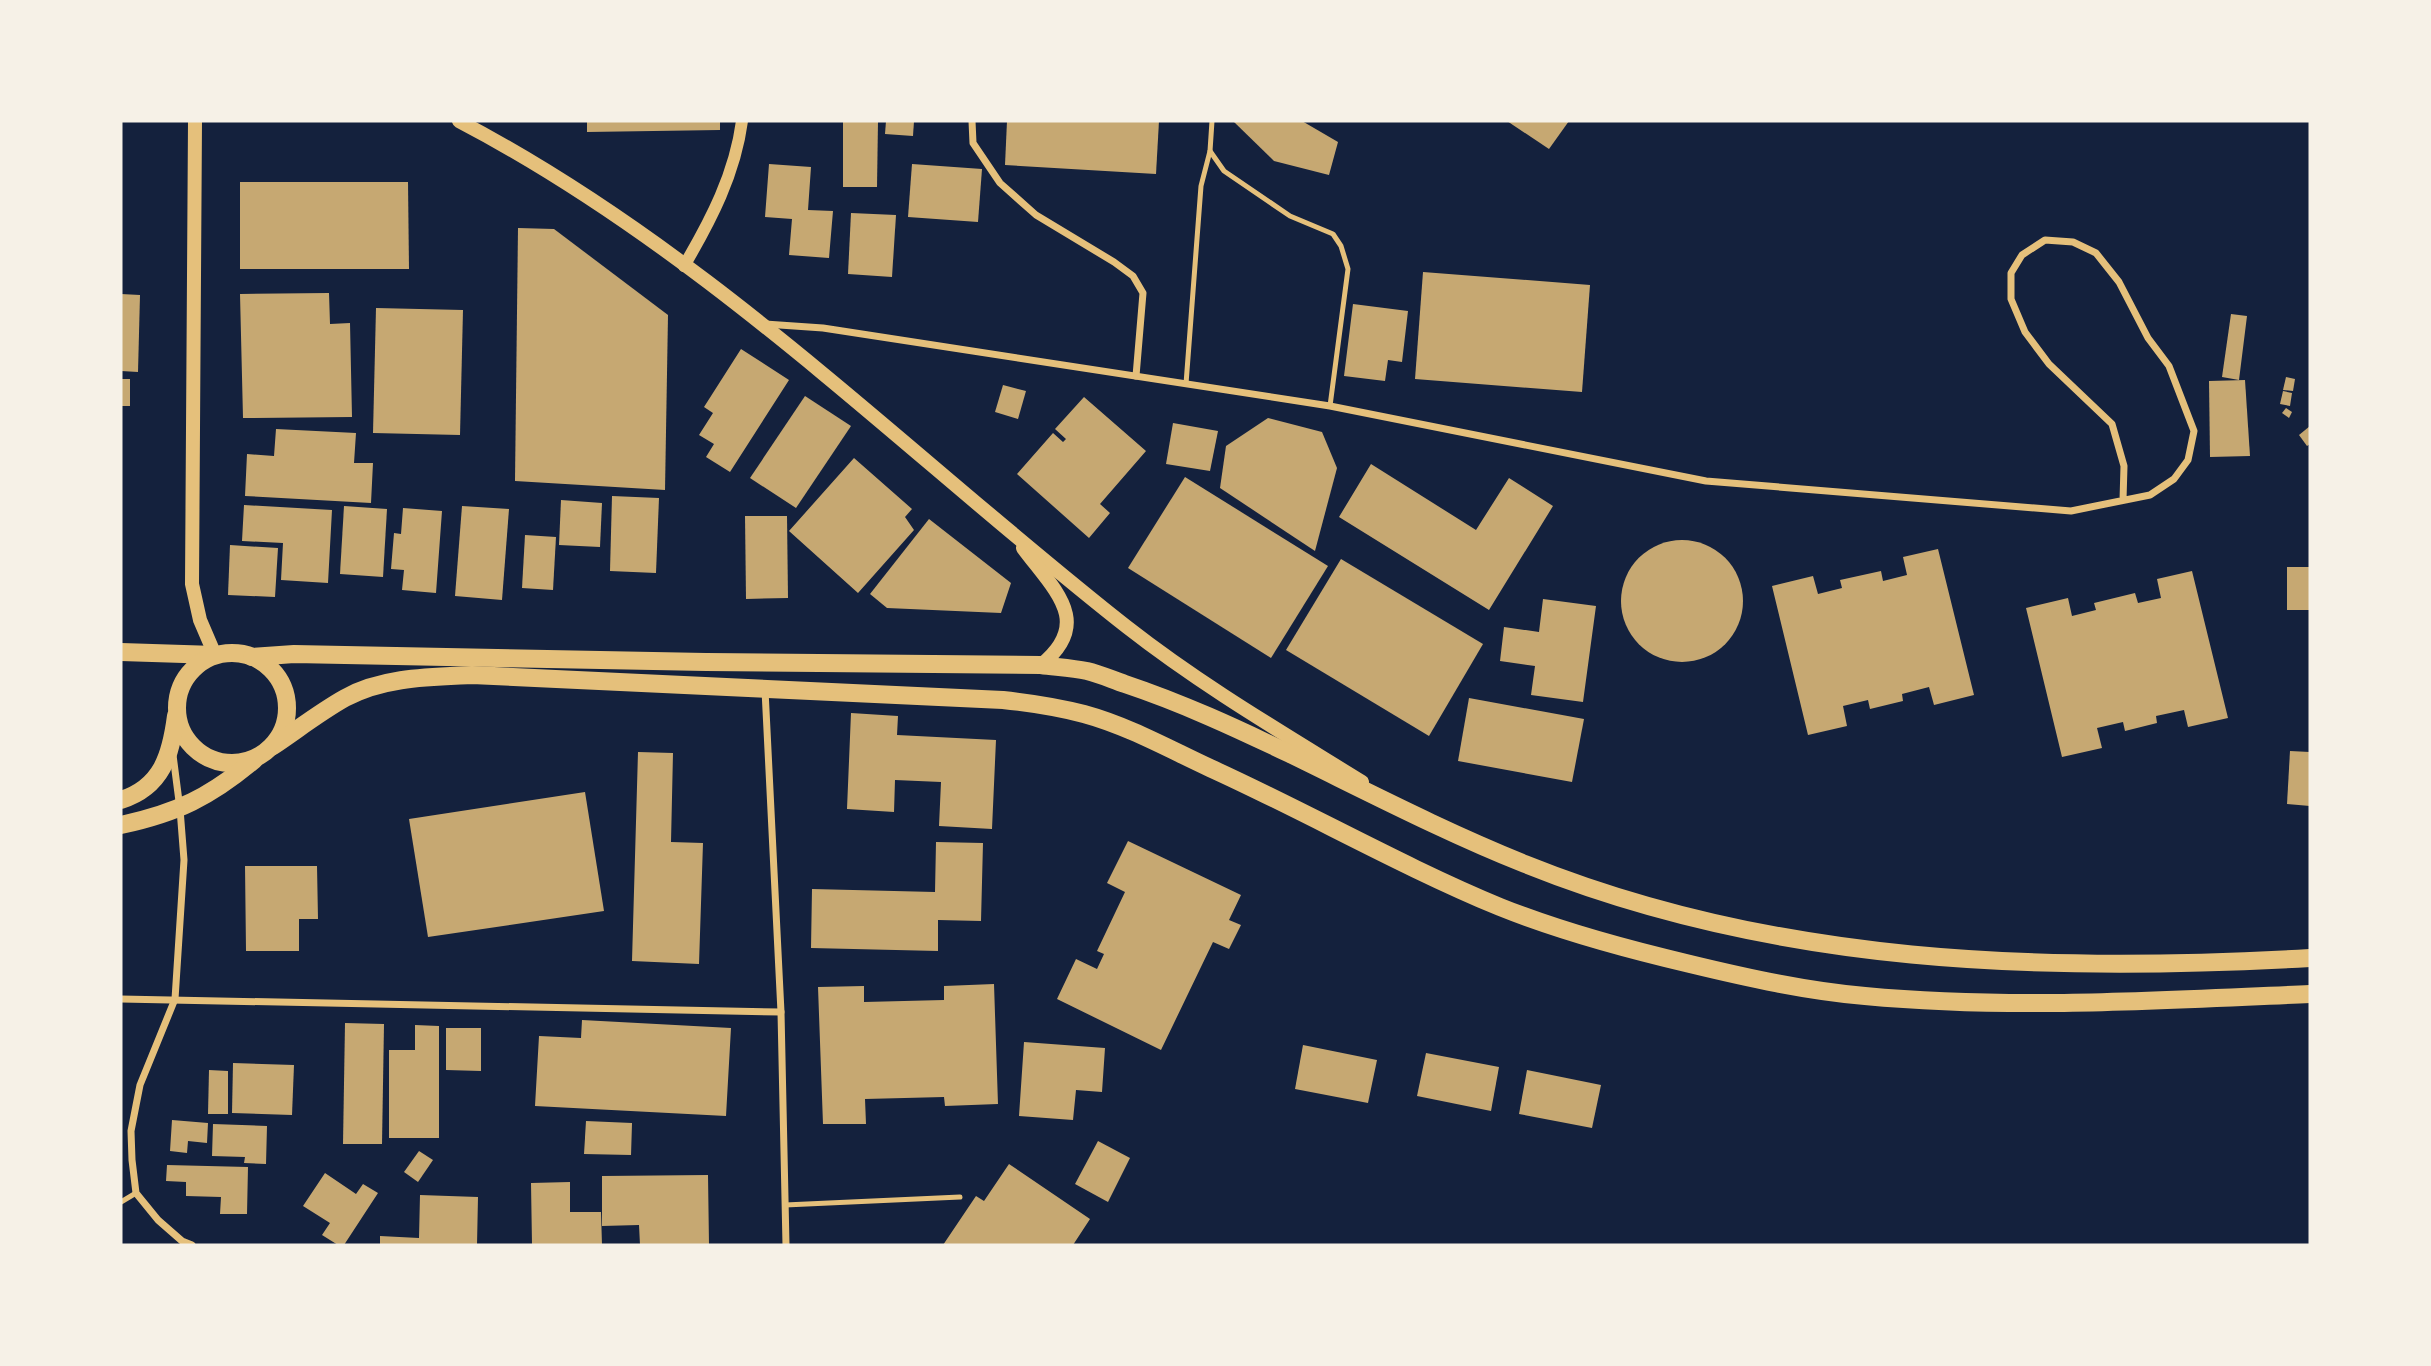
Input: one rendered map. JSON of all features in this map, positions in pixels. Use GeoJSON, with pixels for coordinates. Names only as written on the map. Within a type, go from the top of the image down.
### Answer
{"type":"FeatureCollection","features":[{"type":"Feature","properties":{"kind":"main road"},"geometry":{"type":"LineString","coordinates":[[195,121],[192,584],[200,620],[215,655]]}},
{"type":"Feature","properties":{"kind":"main road"},"geometry":{"type":"LineString","coordinates":[[458,121],[499,142],[656,244],[761,324],[1128,628],[1227,698],[1421,818]]}},
{"type":"Feature","properties":{"kind":"main road"},"geometry":{"type":"LineString","coordinates":[[1010,530],[1060,597],[1066,611],[1068,626],[1064,641],[1053,656],[1041,665]]}},
{"type":"Feature","properties":{"kind":"main road"},"geometry":{"type":"LineString","coordinates":[[121,652],[215,655],[233,653],[252,657],[294,654],[1041,665],[1087,671],[1149,692],[1247,733],[1421,818],[1525,864],[1620,898],[1726,926],[1836,946],[1950,959],[2090,965],[2310,958]]}},
{"type":"Feature","properties":{"kind":"main road"},"geometry":{"type":"LineString","coordinates":[[121,800],[138,794],[154,781],[172,748],[178,694],[186,677],[198,664],[215,655]]}},
{"type":"Feature","properties":{"kind":"main road"},"geometry":{"type":"LineString","coordinates":[[177,712],[181,730],[191,746],[206,757],[223,763],[241,763],[266,751],[283,731],[287,713],[286,695],[279,679],[267,665],[252,657]]}},
{"type":"Feature","properties":{"kind":"main road"},"geometry":{"type":"LineString","coordinates":[[121,825],[180,808],[223,785],[266,751],[347,697],[383,684],[426,677],[472,675],[1003,700],[1047,705],[1087,715],[1133,733],[1270,795],[1398,861],[1501,907],[1578,934],[1749,978],[1863,996],[2047,1004],[2310,994]]}},
{"type":"Feature","properties":{"kind":"street"},"geometry":{"type":"LineString","coordinates":[[684,266],[729,177],[740,139],[742,121]]}},
{"type":"Feature","properties":{"kind":"street"},"geometry":{"type":"LineString","coordinates":[[972,121],[973,143],[1000,183],[1036,215],[1133,276],[1143,293],[1136,376]]}},
{"type":"Feature","properties":{"kind":"street"},"geometry":{"type":"LineString","coordinates":[[761,324],[823,328],[1330,406],[1706,481],[2071,511],[2150,495],[2174,479],[2188,460],[2194,431],[2169,366],[2148,338],[2119,282],[2096,253],[2073,242],[2045,240],[2022,255],[2011,273],[2011,299],[2025,332],[2049,364],[2112,424],[2124,466],[2123,500]]}},
{"type":"Feature","properties":{"kind":"street"},"geometry":{"type":"LineString","coordinates":[[765,690],[781,1012],[786,1245]]}},
{"type":"Feature","properties":{"kind":"street"},"geometry":{"type":"LineString","coordinates":[[172,748],[184,860],[175,999],[140,1085],[131,1131],[136,1194],[182,1241],[192,1245]]}},
{"type":"Feature","properties":{"kind":"street"},"geometry":{"type":"LineString","coordinates":[[121,999],[781,1012]]}},
{"type":"Feature","properties":{"kind":"lane"},"geometry":{"type":"LineString","coordinates":[[1186,384],[1201,186],[1210,151],[1212,121]]}},
{"type":"Feature","properties":{"kind":"lane"},"geometry":{"type":"LineString","coordinates":[[1210,151],[1224,171],[1256,195],[1290,216],[1332,234],[1341,246],[1348,269],[1330,406]]}},
{"type":"Feature","properties":{"kind":"lane"},"geometry":{"type":"LineString","coordinates":[[121,1202],[136,1194]]}},
{"type":"Feature","properties":{"kind":"lane"},"geometry":{"type":"LineString","coordinates":[[785,1205],[960,1197]]}},
{"type":"Feature","properties":{"kind":"building"},"geometry":{"type":"Polygon","coordinates":[[[587,121],[720,121],[720,130],[587,132],[587,121]]]}},
{"type":"Feature","properties":{"kind":"building"},"geometry":{"type":"Polygon","coordinates":[[[843,121],[878,121],[877,187],[843,187],[843,121]]]}},
{"type":"Feature","properties":{"kind":"building"},"geometry":{"type":"Polygon","coordinates":[[[886,121],[914,121],[913,136],[885,134],[886,121]]]}},
{"type":"Feature","properties":{"kind":"building"},"geometry":{"type":"Polygon","coordinates":[[[1007,121],[1159,121],[1156,174],[1005,165],[1007,121]]]}},
{"type":"Feature","properties":{"kind":"building"},"geometry":{"type":"Polygon","coordinates":[[[1233,121],[1302,121],[1338,142],[1329,175],[1274,161],[1233,121]]]}},
{"type":"Feature","properties":{"kind":"building"},"geometry":{"type":"Polygon","coordinates":[[[1507,121],[1569,121],[1549,149],[1507,121]]]}},
{"type":"Feature","properties":{"kind":"building"},"geometry":{"type":"Polygon","coordinates":[[[769,164],[811,167],[808,210],[833,211],[829,258],[789,255],[792,219],[765,217],[769,164]]]}},
{"type":"Feature","properties":{"kind":"building"},"geometry":{"type":"Polygon","coordinates":[[[912,164],[982,169],[978,222],[908,217],[912,164]]]}},
{"type":"Feature","properties":{"kind":"building"},"geometry":{"type":"Polygon","coordinates":[[[240,182],[408,182],[409,269],[240,269],[240,182]]]}},
{"type":"Feature","properties":{"kind":"building"},"geometry":{"type":"Polygon","coordinates":[[[851,213],[896,215],[892,277],[848,274],[851,213]]]}},
{"type":"Feature","properties":{"kind":"building"},"geometry":{"type":"Polygon","coordinates":[[[518,228],[554,229],[668,315],[665,490],[515,481],[518,228]]]}},
{"type":"Feature","properties":{"kind":"building"},"geometry":{"type":"Polygon","coordinates":[[[1423,272],[1590,285],[1582,392],[1415,379],[1423,272]]]}},
{"type":"Feature","properties":{"kind":"building"},"geometry":{"type":"Polygon","coordinates":[[[329,293],[330,324],[350,323],[352,417],[243,418],[240,294],[329,293]]]}},
{"type":"Feature","properties":{"kind":"building"},"geometry":{"type":"Polygon","coordinates":[[[121,294],[140,295],[138,372],[121,371],[121,294]]]}},
{"type":"Feature","properties":{"kind":"building"},"geometry":{"type":"Polygon","coordinates":[[[1353,304],[1408,311],[1402,362],[1388,360],[1385,381],[1344,376],[1353,304]]]}},
{"type":"Feature","properties":{"kind":"building"},"geometry":{"type":"Polygon","coordinates":[[[376,308],[463,310],[460,435],[373,433],[376,308]]]}},
{"type":"Feature","properties":{"kind":"building"},"geometry":{"type":"Polygon","coordinates":[[[2231,314],[2247,316],[2239,380],[2222,377],[2231,314]]]}},
{"type":"Feature","properties":{"kind":"building"},"geometry":{"type":"Polygon","coordinates":[[[741,349],[789,380],[730,472],[706,457],[714,444],[699,435],[713,413],[704,407],[741,349]]]}},
{"type":"Feature","properties":{"kind":"building"},"geometry":{"type":"Polygon","coordinates":[[[2286,377],[2295,379],[2293,391],[2283,390],[2286,377]]]}},
{"type":"Feature","properties":{"kind":"building"},"geometry":{"type":"Polygon","coordinates":[[[121,379],[130,379],[130,406],[121,406],[121,379]]]}},
{"type":"Feature","properties":{"kind":"building"},"geometry":{"type":"Polygon","coordinates":[[[2245,380],[2250,456],[2210,457],[2209,381],[2245,380]]]}},
{"type":"Feature","properties":{"kind":"building"},"geometry":{"type":"Polygon","coordinates":[[[1003,385],[1026,391],[1018,419],[995,412],[1003,385]]]}},
{"type":"Feature","properties":{"kind":"building"},"geometry":{"type":"Polygon","coordinates":[[[2283,391],[2292,393],[2290,406],[2280,404],[2283,391]]]}},
{"type":"Feature","properties":{"kind":"building"},"geometry":{"type":"Polygon","coordinates":[[[805,396],[851,426],[796,508],[750,478],[805,396]]]}},
{"type":"Feature","properties":{"kind":"building"},"geometry":{"type":"Polygon","coordinates":[[[1084,397],[1146,451],[1100,504],[1110,513],[1089,538],[1017,474],[1053,433],[1063,442],[1066,439],[1055,429],[1084,397]]]}},
{"type":"Feature","properties":{"kind":"building"},"geometry":{"type":"Polygon","coordinates":[[[2286,408],[2292,412],[2289,418],[2282,413],[2286,408]]]}},
{"type":"Feature","properties":{"kind":"building"},"geometry":{"type":"Polygon","coordinates":[[[1268,418],[1322,432],[1337,468],[1315,551],[1220,488],[1226,446],[1268,418]]]}},
{"type":"Feature","properties":{"kind":"building"},"geometry":{"type":"Polygon","coordinates":[[[1173,423],[1218,431],[1210,471],[1166,464],[1173,423]]]}},
{"type":"Feature","properties":{"kind":"building"},"geometry":{"type":"Polygon","coordinates":[[[2310,426],[2310,444],[2307,446],[2299,435],[2310,426]]]}},
{"type":"Feature","properties":{"kind":"building"},"geometry":{"type":"Polygon","coordinates":[[[276,429],[356,433],[354,463],[373,463],[371,503],[245,496],[247,454],[274,456],[276,429]]]}},
{"type":"Feature","properties":{"kind":"building"},"geometry":{"type":"Polygon","coordinates":[[[854,458],[912,509],[905,517],[914,530],[858,593],[789,531],[854,458]]]}},
{"type":"Feature","properties":{"kind":"building"},"geometry":{"type":"Polygon","coordinates":[[[1371,464],[1476,530],[1509,478],[1553,506],[1489,610],[1339,517],[1371,464]]]}},
{"type":"Feature","properties":{"kind":"building"},"geometry":{"type":"Polygon","coordinates":[[[1185,477],[1328,566],[1271,658],[1128,568],[1185,477]]]}},
{"type":"Feature","properties":{"kind":"building"},"geometry":{"type":"Polygon","coordinates":[[[612,496],[659,498],[656,573],[610,571],[612,496]]]}},
{"type":"Feature","properties":{"kind":"building"},"geometry":{"type":"Polygon","coordinates":[[[561,500],[602,503],[600,547],[559,545],[561,500]]]}},
{"type":"Feature","properties":{"kind":"building"},"geometry":{"type":"Polygon","coordinates":[[[244,505],[332,510],[328,583],[281,580],[283,543],[242,541],[244,505]]]}},
{"type":"Feature","properties":{"kind":"building"},"geometry":{"type":"Polygon","coordinates":[[[344,506],[387,509],[383,577],[340,574],[344,506]]]}},
{"type":"Feature","properties":{"kind":"building"},"geometry":{"type":"Polygon","coordinates":[[[462,506],[509,509],[502,600],[455,596],[462,506]]]}},
{"type":"Feature","properties":{"kind":"building"},"geometry":{"type":"Polygon","coordinates":[[[403,508],[442,511],[436,593],[402,590],[404,570],[391,569],[394,533],[401,534],[403,508]]]}},
{"type":"Feature","properties":{"kind":"building"},"geometry":{"type":"Polygon","coordinates":[[[745,516],[787,516],[788,598],[746,599],[745,516]]]}},
{"type":"Feature","properties":{"kind":"building"},"geometry":{"type":"Polygon","coordinates":[[[929,519],[1011,583],[1001,613],[887,608],[870,594],[929,519]]]}},
{"type":"Feature","properties":{"kind":"building"},"geometry":{"type":"Polygon","coordinates":[[[525,535],[556,537],[553,590],[522,588],[525,535]]]}},
{"type":"Feature","properties":{"kind":"building"},"geometry":{"type":"Polygon","coordinates":[[[1682,540],[1705,545],[1725,558],[1738,578],[1743,601],[1738,624],[1725,644],[1705,657],[1682,662],[1659,657],[1639,644],[1626,624],[1621,601],[1626,578],[1639,558],[1659,545],[1682,540]]]}},
{"type":"Feature","properties":{"kind":"building"},"geometry":{"type":"Polygon","coordinates":[[[230,545],[278,548],[275,597],[228,595],[230,545]]]}},
{"type":"Feature","properties":{"kind":"building"},"geometry":{"type":"Polygon","coordinates":[[[1938,549],[1974,695],[1934,705],[1929,687],[1902,694],[1903,701],[1870,709],[1868,700],[1843,706],[1847,726],[1808,735],[1772,586],[1813,576],[1818,594],[1842,588],[1840,580],[1881,571],[1883,581],[1907,575],[1903,557],[1938,549]]]}},
{"type":"Feature","properties":{"kind":"building"},"geometry":{"type":"Polygon","coordinates":[[[1341,559],[1483,644],[1429,736],[1286,650],[1341,559]]]}},
{"type":"Feature","properties":{"kind":"building"},"geometry":{"type":"Polygon","coordinates":[[[2287,567],[2310,567],[2310,610],[2287,610],[2287,567]]]}},
{"type":"Feature","properties":{"kind":"building"},"geometry":{"type":"Polygon","coordinates":[[[2192,571],[2228,718],[2188,727],[2184,710],[2156,716],[2157,723],[2125,731],[2123,722],[2097,728],[2102,748],[2062,757],[2026,608],[2068,598],[2072,616],[2096,610],[2094,603],[2135,593],[2138,603],[2161,598],[2157,579],[2192,571]]]}},
{"type":"Feature","properties":{"kind":"building"},"geometry":{"type":"Polygon","coordinates":[[[1543,599],[1596,606],[1583,702],[1531,695],[1535,666],[1500,661],[1504,627],[1539,632],[1543,599]]]}},
{"type":"Feature","properties":{"kind":"building"},"geometry":{"type":"Polygon","coordinates":[[[1469,698],[1584,719],[1572,782],[1458,761],[1469,698]]]}},
{"type":"Feature","properties":{"kind":"building"},"geometry":{"type":"Polygon","coordinates":[[[851,713],[898,716],[897,735],[996,740],[992,829],[939,826],[941,782],[895,780],[894,812],[847,809],[851,713]]]}},
{"type":"Feature","properties":{"kind":"building"},"geometry":{"type":"Polygon","coordinates":[[[2290,751],[2310,752],[2310,806],[2287,804],[2290,751]]]}},
{"type":"Feature","properties":{"kind":"building"},"geometry":{"type":"Polygon","coordinates":[[[638,752],[673,753],[671,842],[703,843],[699,964],[632,961],[638,752]]]}},
{"type":"Feature","properties":{"kind":"building"},"geometry":{"type":"Polygon","coordinates":[[[585,792],[604,911],[428,937],[409,819],[585,792]]]}},
{"type":"Feature","properties":{"kind":"building"},"geometry":{"type":"Polygon","coordinates":[[[1128,841],[1241,895],[1229,920],[1241,925],[1229,949],[1213,942],[1161,1050],[1057,999],[1076,959],[1097,969],[1104,954],[1097,951],[1125,892],[1107,883],[1128,841]]]}},
{"type":"Feature","properties":{"kind":"building"},"geometry":{"type":"Polygon","coordinates":[[[936,842],[983,843],[981,921],[938,920],[938,951],[811,948],[812,889],[935,892],[936,842]]]}},
{"type":"Feature","properties":{"kind":"building"},"geometry":{"type":"Polygon","coordinates":[[[245,866],[317,866],[318,919],[299,919],[299,951],[246,951],[245,866]]]}},
{"type":"Feature","properties":{"kind":"building"},"geometry":{"type":"Polygon","coordinates":[[[994,984],[998,1104],[945,1106],[944,1097],[865,1099],[866,1124],[823,1124],[818,987],[864,986],[864,1002],[944,1000],[944,986],[994,984]]]}},
{"type":"Feature","properties":{"kind":"building"},"geometry":{"type":"Polygon","coordinates":[[[582,1020],[731,1028],[726,1116],[535,1106],[539,1036],[581,1038],[582,1020]]]}},
{"type":"Feature","properties":{"kind":"building"},"geometry":{"type":"Polygon","coordinates":[[[345,1023],[384,1024],[382,1144],[343,1144],[345,1023]]]}},
{"type":"Feature","properties":{"kind":"building"},"geometry":{"type":"Polygon","coordinates":[[[415,1025],[439,1026],[439,1138],[389,1138],[389,1050],[415,1050],[415,1025]]]}},
{"type":"Feature","properties":{"kind":"building"},"geometry":{"type":"Polygon","coordinates":[[[446,1028],[481,1028],[481,1071],[446,1070],[446,1028]]]}},
{"type":"Feature","properties":{"kind":"building"},"geometry":{"type":"Polygon","coordinates":[[[1024,1042],[1105,1048],[1102,1092],[1076,1090],[1073,1120],[1019,1116],[1024,1042]]]}},
{"type":"Feature","properties":{"kind":"building"},"geometry":{"type":"Polygon","coordinates":[[[1303,1045],[1377,1060],[1368,1103],[1295,1089],[1303,1045]]]}},
{"type":"Feature","properties":{"kind":"building"},"geometry":{"type":"Polygon","coordinates":[[[1426,1053],[1499,1067],[1491,1111],[1417,1096],[1426,1053]]]}},
{"type":"Feature","properties":{"kind":"building"},"geometry":{"type":"Polygon","coordinates":[[[233,1063],[294,1065],[292,1115],[232,1113],[233,1063]]]}},
{"type":"Feature","properties":{"kind":"building"},"geometry":{"type":"Polygon","coordinates":[[[209,1070],[228,1071],[228,1114],[208,1114],[209,1070]]]}},
{"type":"Feature","properties":{"kind":"building"},"geometry":{"type":"Polygon","coordinates":[[[1527,1070],[1601,1085],[1592,1128],[1519,1114],[1527,1070]]]}},
{"type":"Feature","properties":{"kind":"building"},"geometry":{"type":"Polygon","coordinates":[[[172,1120],[208,1123],[207,1143],[188,1141],[187,1153],[170,1151],[172,1120]]]}},
{"type":"Feature","properties":{"kind":"building"},"geometry":{"type":"Polygon","coordinates":[[[586,1121],[632,1123],[631,1155],[584,1154],[586,1121]]]}},
{"type":"Feature","properties":{"kind":"building"},"geometry":{"type":"Polygon","coordinates":[[[213,1124],[267,1126],[266,1164],[244,1163],[245,1157],[212,1156],[213,1124]]]}},
{"type":"Feature","properties":{"kind":"building"},"geometry":{"type":"Polygon","coordinates":[[[1098,1141],[1130,1158],[1108,1202],[1075,1184],[1098,1141]]]}},
{"type":"Feature","properties":{"kind":"building"},"geometry":{"type":"Polygon","coordinates":[[[419,1151],[433,1160],[418,1182],[404,1172],[419,1151]]]}},
{"type":"Feature","properties":{"kind":"building"},"geometry":{"type":"Polygon","coordinates":[[[1009,1164],[1090,1219],[1073,1245],[943,1245],[976,1196],[984,1201],[1009,1164]]]}},
{"type":"Feature","properties":{"kind":"building"},"geometry":{"type":"Polygon","coordinates":[[[167,1165],[248,1167],[247,1214],[220,1214],[221,1197],[186,1196],[186,1182],[166,1181],[167,1165]]]}},
{"type":"Feature","properties":{"kind":"building"},"geometry":{"type":"Polygon","coordinates":[[[325,1173],[356,1194],[363,1184],[378,1193],[344,1245],[338,1245],[322,1235],[330,1223],[303,1206],[325,1173]]]}},
{"type":"Feature","properties":{"kind":"building"},"geometry":{"type":"Polygon","coordinates":[[[708,1175],[709,1245],[640,1245],[639,1225],[602,1226],[602,1176],[708,1175]]]}},
{"type":"Feature","properties":{"kind":"building"},"geometry":{"type":"Polygon","coordinates":[[[570,1182],[570,1212],[601,1212],[602,1245],[532,1245],[531,1183],[570,1182]]]}},
{"type":"Feature","properties":{"kind":"building"},"geometry":{"type":"Polygon","coordinates":[[[420,1195],[478,1197],[477,1245],[380,1245],[380,1236],[419,1238],[420,1195]]]}}]}
